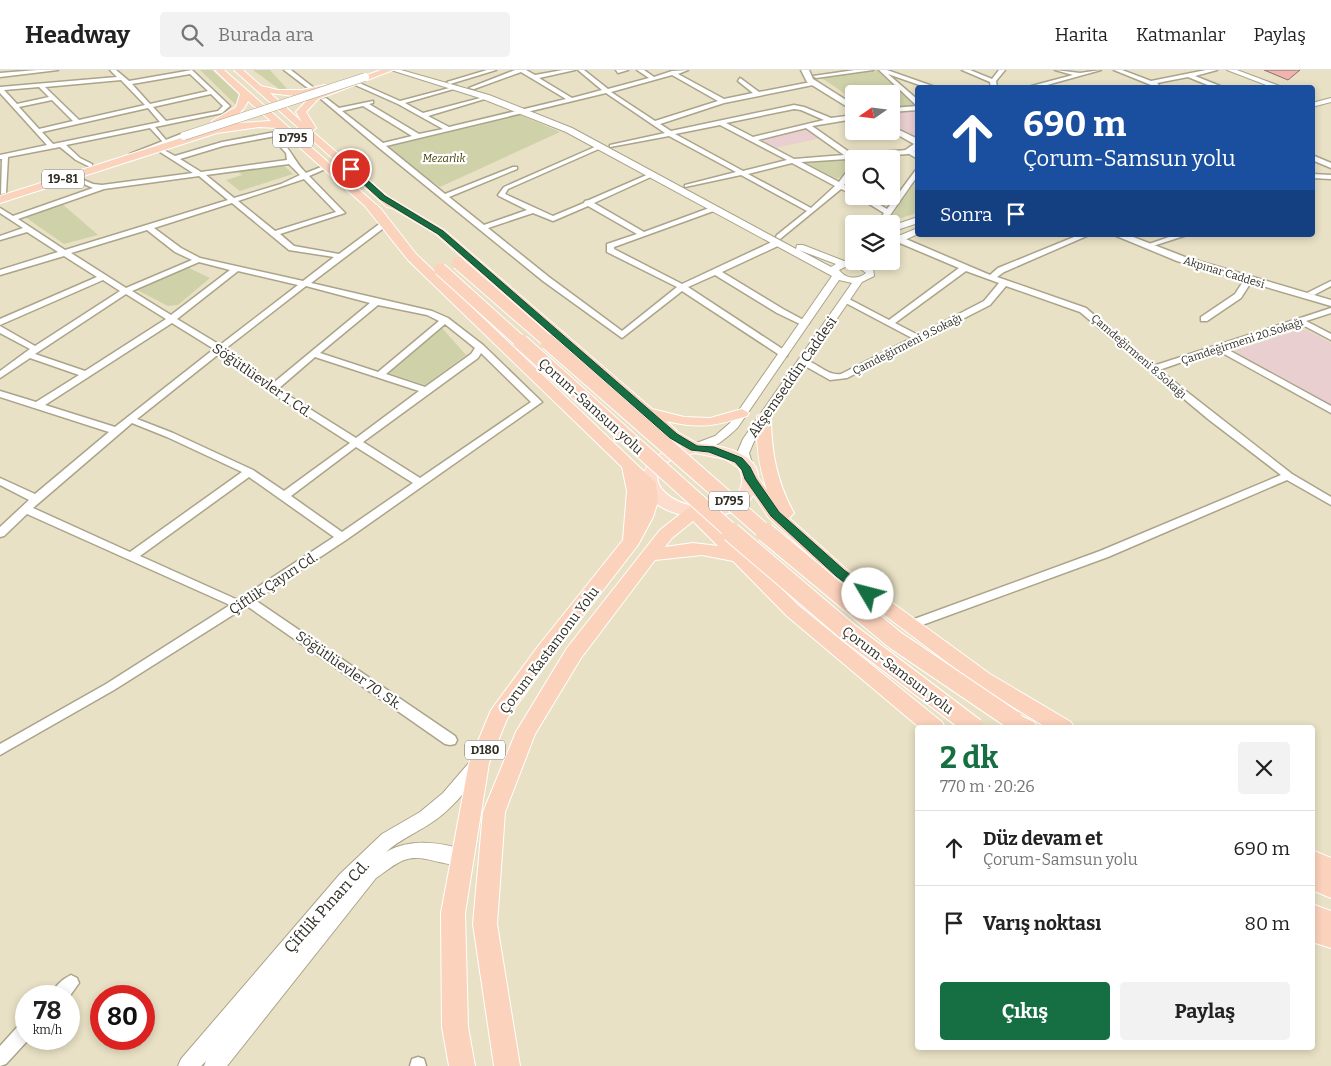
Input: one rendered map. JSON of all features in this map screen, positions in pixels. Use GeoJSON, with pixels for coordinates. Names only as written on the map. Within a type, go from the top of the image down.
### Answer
{"type":"FeatureCollection","features":[{"type":"Feature","properties":{"kind":"highway","name":"Çorum-Samsun yolu"},"geometry":{"type":"LineString","coordinates":[[219,70],[328,166],[729,530],[833,620],[971,725]]}},
{"type":"Feature","properties":{"kind":"highway","name":"Çorum-Samsun yolu"},"geometry":{"type":"LineString","coordinates":[[238,70],[806,568],[895,640],[1020,724]]}},
{"type":"Feature","properties":{"kind":"highway"},"geometry":{"type":"LineString","coordinates":[[254,84],[275,93],[303,92],[317,90],[380,70]]}},
{"type":"Feature","properties":{"kind":"highway"},"geometry":{"type":"LineString","coordinates":[[324,144],[302,118],[301,112],[315,97],[389,70]]}},
{"type":"Feature","properties":{"kind":"highway"},"geometry":{"type":"LineString","coordinates":[[161,145],[229,117],[240,110],[245,101],[245,93]]}},
{"type":"Feature","properties":{"kind":"highway"},"geometry":{"type":"LineString","coordinates":[[104,164],[161,145],[242,124],[266,123],[284,128]]}},
{"type":"Feature","properties":{"kind":"highway","name":"19-81"},"geometry":{"type":"LineString","coordinates":[[1,196],[72,177],[125,157]]}},
{"type":"Feature","properties":{"kind":"highway","name":"19-81"},"geometry":{"type":"LineString","coordinates":[[1,196],[90,165],[104,164]]}},
{"type":"Feature","properties":{"kind":"highway"},"geometry":{"type":"LineString","coordinates":[[383,198],[440,232],[674,436],[694,448]]}},
{"type":"Feature","properties":{"kind":"highway"},"geometry":{"type":"LineString","coordinates":[[368,204],[412,257],[648,482]]}},
{"type":"Feature","properties":{"kind":"highway"},"geometry":{"type":"LineString","coordinates":[[648,413],[684,421],[711,422],[742,413]]}},
{"type":"Feature","properties":{"kind":"highway"},"geometry":{"type":"LineString","coordinates":[[764,416],[763,444],[766,469],[778,499],[800,537]]}},
{"type":"Feature","properties":{"kind":"highway"},"geometry":{"type":"LineString","coordinates":[[629,464],[635,491],[629,545]]}},
{"type":"Feature","properties":{"kind":"highway"},"geometry":{"type":"LineString","coordinates":[[751,479],[775,514],[840,573],[983,680],[1059,725]]}},
{"type":"Feature","properties":{"kind":"highway","name":"Çorum Kastamonu Yolu"},"geometry":{"type":"LineString","coordinates":[[462,1066],[455,1027],[454,913],[462,856],[480,763],[498,716],[546,650],[629,545],[645,517],[650,501],[648,482]]}},
{"type":"Feature","properties":{"kind":"highway"},"geometry":{"type":"LineString","coordinates":[[694,512],[793,611],[931,725]]}},
{"type":"Feature","properties":{"kind":"highway","name":"Çorum Kastamonu Yolu"},"geometry":{"type":"LineString","coordinates":[[507,1066],[485,924],[494,812],[526,732],[569,661],[666,534],[694,512]]}},
{"type":"Feature","properties":{"kind":"highway"},"geometry":{"type":"LineString","coordinates":[[650,555],[687,548],[711,548],[740,558]]}},
{"type":"Feature","properties":{"kind":"highway"},"geometry":{"type":"LineString","coordinates":[[1315,861],[1331,869]]}},
{"type":"Feature","properties":{"kind":"highway"},"geometry":{"type":"LineString","coordinates":[[1315,881],[1331,888]]}},
{"type":"Feature","properties":{"kind":"highway"},"geometry":{"type":"LineString","coordinates":[[1315,916],[1331,922]]}},
{"type":"Feature","properties":{"kind":"highway"},"geometry":{"type":"LineString","coordinates":[[1315,932],[1331,937]]}},
{"type":"Feature","properties":{"kind":"highway"},"geometry":{"type":"LineString","coordinates":[[497,1004],[520,1066]]}},
{"type":"Feature","properties":{"kind":"main road"},"geometry":{"type":"LineString","coordinates":[[125,157],[385,70]]}},
{"type":"Feature","properties":{"kind":"main road"},"geometry":{"type":"LineString","coordinates":[[805,70],[810,80],[815,76]]}},
{"type":"Feature","properties":{"kind":"main road"},"geometry":{"type":"LineString","coordinates":[[815,76],[845,98]]}},
{"type":"Feature","properties":{"kind":"main road"},"geometry":{"type":"LineString","coordinates":[[815,76],[845,101]]}},
{"type":"Feature","properties":{"kind":"main road"},"geometry":{"type":"LineString","coordinates":[[900,135],[914,147]]}},
{"type":"Feature","properties":{"kind":"main road"},"geometry":{"type":"LineString","coordinates":[[900,138],[914,147]]}},
{"type":"Feature","properties":{"kind":"main road","name":"Akpınar Caddesi"},"geometry":{"type":"LineString","coordinates":[[1124,237],[1181,258],[1331,303]]}},
{"type":"Feature","properties":{"kind":"main road","name":"Akpınar Caddesi"},"geometry":{"type":"LineString","coordinates":[[1135,237],[1199,261],[1331,299]]}},
{"type":"Feature","properties":{"kind":"main road"},"geometry":{"type":"LineString","coordinates":[[694,448],[718,451],[738,460],[747,469],[751,479],[749,490],[741,500],[712,512],[694,512],[677,509],[663,502],[653,493],[648,482],[649,472],[656,463],[679,450],[694,448]]}},
{"type":"Feature","properties":{"kind":"street"},"geometry":{"type":"LineString","coordinates":[[0,75],[55,70]]}},
{"type":"Feature","properties":{"kind":"street"},"geometry":{"type":"LineString","coordinates":[[113,70],[128,83],[164,124]]}},
{"type":"Feature","properties":{"kind":"street"},"geometry":{"type":"LineString","coordinates":[[288,71],[301,70]]}},
{"type":"Feature","properties":{"kind":"street"},"geometry":{"type":"LineString","coordinates":[[394,70],[452,85],[472,88],[533,109],[612,146],[688,186],[836,275],[844,279],[859,280]]}},
{"type":"Feature","properties":{"kind":"street"},"geometry":{"type":"LineString","coordinates":[[403,70],[486,96],[569,130],[714,209],[778,240],[845,261]]}},
{"type":"Feature","properties":{"kind":"street"},"geometry":{"type":"LineString","coordinates":[[472,88],[521,70],[572,100]]}},
{"type":"Feature","properties":{"kind":"street"},"geometry":{"type":"LineString","coordinates":[[534,77],[572,70]]}},
{"type":"Feature","properties":{"kind":"street"},"geometry":{"type":"LineString","coordinates":[[581,70],[608,92],[672,134],[810,210]]}},
{"type":"Feature","properties":{"kind":"street"},"geometry":{"type":"LineString","coordinates":[[618,71],[625,70]]}},
{"type":"Feature","properties":{"kind":"street"},"geometry":{"type":"LineString","coordinates":[[640,70],[654,78]]}},
{"type":"Feature","properties":{"kind":"street"},"geometry":{"type":"LineString","coordinates":[[380,146],[522,110],[608,92],[685,70]]}},
{"type":"Feature","properties":{"kind":"street"},"geometry":{"type":"LineString","coordinates":[[656,124],[723,101],[758,94],[815,76],[870,70]]}},
{"type":"Feature","properties":{"kind":"street"},"geometry":{"type":"LineString","coordinates":[[881,70],[926,85]]}},
{"type":"Feature","properties":{"kind":"street"},"geometry":{"type":"LineString","coordinates":[[881,70],[915,101]]}},
{"type":"Feature","properties":{"kind":"street"},"geometry":{"type":"LineString","coordinates":[[965,70],[993,84],[1002,70]]}},
{"type":"Feature","properties":{"kind":"street"},"geometry":{"type":"LineString","coordinates":[[1058,70],[1081,75]]}},
{"type":"Feature","properties":{"kind":"street"},"geometry":{"type":"LineString","coordinates":[[1039,85],[1098,70]]}},
{"type":"Feature","properties":{"kind":"street"},"geometry":{"type":"LineString","coordinates":[[1117,70],[1155,85]]}},
{"type":"Feature","properties":{"kind":"street"},"geometry":{"type":"LineString","coordinates":[[1194,70],[1201,72]]}},
{"type":"Feature","properties":{"kind":"street"},"geometry":{"type":"LineString","coordinates":[[1150,83],[1214,70]]}},
{"type":"Feature","properties":{"kind":"street"},"geometry":{"type":"LineString","coordinates":[[1230,70],[1273,85]]}},
{"type":"Feature","properties":{"kind":"street"},"geometry":{"type":"LineString","coordinates":[[1,196],[2,157],[220,112],[227,106],[190,71],[128,83]]}},
{"type":"Feature","properties":{"kind":"street"},"geometry":{"type":"LineString","coordinates":[[288,71],[311,88]]}},
{"type":"Feature","properties":{"kind":"street"},"geometry":{"type":"LineString","coordinates":[[400,103],[487,71]]}},
{"type":"Feature","properties":{"kind":"street"},"geometry":{"type":"LineString","coordinates":[[672,74],[723,101]]}},
{"type":"Feature","properties":{"kind":"street"},"geometry":{"type":"LineString","coordinates":[[1188,75],[1214,85]]}},
{"type":"Feature","properties":{"kind":"street"},"geometry":{"type":"LineString","coordinates":[[1,92],[40,85],[122,78]]}},
{"type":"Feature","properties":{"kind":"street"},"geometry":{"type":"LineString","coordinates":[[740,80],[758,94]]}},
{"type":"Feature","properties":{"kind":"street"},"geometry":{"type":"LineString","coordinates":[[355,84],[400,103],[448,128]]}},
{"type":"Feature","properties":{"kind":"street"},"geometry":{"type":"LineString","coordinates":[[40,85],[77,122]]}},
{"type":"Feature","properties":{"kind":"street"},"geometry":{"type":"LineString","coordinates":[[1,92],[52,147]]}},
{"type":"Feature","properties":{"kind":"street"},"geometry":{"type":"LineString","coordinates":[[38,131],[148,105],[214,92]]}},
{"type":"Feature","properties":{"kind":"street"},"geometry":{"type":"LineString","coordinates":[[424,115],[486,96]]}},
{"type":"Feature","properties":{"kind":"street"},"geometry":{"type":"LineString","coordinates":[[16,106],[52,98]]}},
{"type":"Feature","properties":{"kind":"street"},"geometry":{"type":"LineString","coordinates":[[337,110],[387,98]]}},
{"type":"Feature","properties":{"kind":"street"},"geometry":{"type":"LineString","coordinates":[[324,99],[546,279],[622,335],[682,287],[778,240],[810,210],[840,186],[845,179]]}},
{"type":"Feature","properties":{"kind":"street"},"geometry":{"type":"LineString","coordinates":[[1315,99],[1328,101]]}},
{"type":"Feature","properties":{"kind":"street"},"geometry":{"type":"LineString","coordinates":[[1315,104],[1328,101]]}},
{"type":"Feature","properties":{"kind":"street"},"geometry":{"type":"LineString","coordinates":[[365,104],[417,136]]}},
{"type":"Feature","properties":{"kind":"street"},"geometry":{"type":"LineString","coordinates":[[612,146],[794,107],[802,108],[830,120]]}},
{"type":"Feature","properties":{"kind":"street"},"geometry":{"type":"LineString","coordinates":[[900,109],[915,108]]}},
{"type":"Feature","properties":{"kind":"street"},"geometry":{"type":"LineString","coordinates":[[1315,112],[1331,108]]}},
{"type":"Feature","properties":{"kind":"street"},"geometry":{"type":"LineString","coordinates":[[753,139],[845,118]]}},
{"type":"Feature","properties":{"kind":"street"},"geometry":{"type":"LineString","coordinates":[[721,123],[845,188]]}},
{"type":"Feature","properties":{"kind":"street"},"geometry":{"type":"LineString","coordinates":[[151,126],[161,145],[174,158],[200,174],[276,232],[292,248],[340,256]]}},
{"type":"Feature","properties":{"kind":"street"},"geometry":{"type":"LineString","coordinates":[[807,126],[845,153]]}},
{"type":"Feature","properties":{"kind":"street"},"geometry":{"type":"LineString","coordinates":[[174,158],[284,128]]}},
{"type":"Feature","properties":{"kind":"street"},"geometry":{"type":"LineString","coordinates":[[276,232],[341,213],[303,176],[292,162],[289,152],[279,142],[284,128]]}},
{"type":"Feature","properties":{"kind":"street"},"geometry":{"type":"LineString","coordinates":[[62,145],[78,159],[90,165]]}},
{"type":"Feature","properties":{"kind":"street"},"geometry":{"type":"LineString","coordinates":[[600,147],[506,188],[501,195],[531,211],[553,219],[587,202],[651,175]]}},
{"type":"Feature","properties":{"kind":"street"},"geometry":{"type":"LineString","coordinates":[[893,150],[914,147]]}},
{"type":"Feature","properties":{"kind":"street"},"geometry":{"type":"LineString","coordinates":[[688,186],[793,161],[845,156]]}},
{"type":"Feature","properties":{"kind":"street"},"geometry":{"type":"LineString","coordinates":[[1315,158],[1331,166]]}},
{"type":"Feature","properties":{"kind":"street"},"geometry":{"type":"LineString","coordinates":[[14,218],[103,187],[292,162]]}},
{"type":"Feature","properties":{"kind":"street"},"geometry":{"type":"LineString","coordinates":[[0,273],[233,200],[328,166]]}},
{"type":"Feature","properties":{"kind":"street"},"geometry":{"type":"LineString","coordinates":[[444,197],[515,168]]}},
{"type":"Feature","properties":{"kind":"street"},"geometry":{"type":"LineString","coordinates":[[885,215],[915,173]]}},
{"type":"Feature","properties":{"kind":"street"},"geometry":{"type":"LineString","coordinates":[[1315,176],[1331,177]]}},
{"type":"Feature","properties":{"kind":"street"},"geometry":{"type":"LineString","coordinates":[[72,177],[92,186],[103,187]]}},
{"type":"Feature","properties":{"kind":"street"},"geometry":{"type":"LineString","coordinates":[[587,202],[643,234]]}},
{"type":"Feature","properties":{"kind":"street"},"geometry":{"type":"LineString","coordinates":[[875,205],[887,212]]}},
{"type":"Feature","properties":{"kind":"street"},"geometry":{"type":"LineString","coordinates":[[714,209],[610,246],[610,250],[682,287],[784,354]]}},
{"type":"Feature","properties":{"kind":"street","name":"Söğütlüevler 1. Cd."},"geometry":{"type":"LineString","coordinates":[[0,210],[103,278],[220,349],[272,389],[420,483]]}},
{"type":"Feature","properties":{"kind":"street"},"geometry":{"type":"LineString","coordinates":[[482,228],[531,211]]}},
{"type":"Feature","properties":{"kind":"street"},"geometry":{"type":"LineString","coordinates":[[900,226],[915,221]]}},
{"type":"Feature","properties":{"kind":"street"},"geometry":{"type":"LineString","coordinates":[[0,533],[36,499],[130,419],[302,283],[386,224]]}},
{"type":"Feature","properties":{"kind":"street"},"geometry":{"type":"LineString","coordinates":[[147,226],[178,250],[198,260],[429,313],[445,320],[480,347],[475,356],[426,390],[284,496]]}},
{"type":"Feature","properties":{"kind":"street"},"geometry":{"type":"LineString","coordinates":[[0,238],[28,229]]}},
{"type":"Feature","properties":{"kind":"street"},"geometry":{"type":"LineString","coordinates":[[900,238],[915,232]]}},
{"type":"Feature","properties":{"kind":"street"},"geometry":{"type":"LineString","coordinates":[[991,278],[1001,270],[1080,237]]}},
{"type":"Feature","properties":{"kind":"street"},"geometry":{"type":"LineString","coordinates":[[1153,244],[1176,237]]}},
{"type":"Feature","properties":{"kind":"street","name":"Çamdeğirmeni 8.Sokağı"},"geometry":{"type":"LineString","coordinates":[[900,243],[1004,283],[1083,310],[1152,370],[1288,476],[1331,502]]}},
{"type":"Feature","properties":{"kind":"street"},"geometry":{"type":"LineString","coordinates":[[0,375],[32,351],[125,291],[198,260]]}},
{"type":"Feature","properties":{"kind":"street","name":"Akşemseddin Caddesi"},"geometry":{"type":"LineString","coordinates":[[694,448],[719,439],[734,425],[836,275],[835,268],[845,263]]}},
{"type":"Feature","properties":{"kind":"street"},"geometry":{"type":"LineString","coordinates":[[890,324],[965,268]]}},
{"type":"Feature","properties":{"kind":"street"},"geometry":{"type":"LineString","coordinates":[[37,406],[172,319],[236,269]]}},
{"type":"Feature","properties":{"kind":"street","name":"Akşemseddin Caddesi"},"geometry":{"type":"LineString","coordinates":[[751,479],[743,453],[749,439],[859,280],[869,276],[870,270]]}},
{"type":"Feature","properties":{"kind":"street"},"geometry":{"type":"LineString","coordinates":[[715,272],[780,312],[805,323]]}},
{"type":"Feature","properties":{"kind":"street"},"geometry":{"type":"LineString","coordinates":[[0,322],[103,278]]}},
{"type":"Feature","properties":{"kind":"street"},"geometry":{"type":"LineString","coordinates":[[1204,319],[1238,296],[1249,279]]}},
{"type":"Feature","properties":{"kind":"street","name":"Çamdeğirmeni 9.Sokağı"},"geometry":{"type":"LineString","coordinates":[[802,362],[837,378],[987,303],[1004,283]]}},
{"type":"Feature","properties":{"kind":"street"},"geometry":{"type":"LineString","coordinates":[[1311,293],[1331,283]]}},
{"type":"Feature","properties":{"kind":"street"},"geometry":{"type":"LineString","coordinates":[[846,301],[918,338]]}},
{"type":"Feature","properties":{"kind":"street"},"geometry":{"type":"LineString","coordinates":[[272,389],[376,302]]}},
{"type":"Feature","properties":{"kind":"street","name":"Çamdeğirmeni 20.Sokağı"},"geometry":{"type":"LineString","coordinates":[[1152,370],[1302,322],[1331,310]]}},
{"type":"Feature","properties":{"kind":"street"},"geometry":{"type":"LineString","coordinates":[[380,375],[445,320]]}},
{"type":"Feature","properties":{"kind":"street"},"geometry":{"type":"LineString","coordinates":[[1302,322],[1331,336]]}},
{"type":"Feature","properties":{"kind":"street"},"geometry":{"type":"LineString","coordinates":[[0,329],[32,351],[86,374]]}},
{"type":"Feature","properties":{"kind":"street","name":"Çiftlik Çayırı Cd."},"geometry":{"type":"LineString","coordinates":[[0,750],[110,687],[243,603],[537,402],[480,347]]}},
{"type":"Feature","properties":{"kind":"street"},"geometry":{"type":"LineString","coordinates":[[1219,348],[1331,410]]}},
{"type":"Feature","properties":{"kind":"street"},"geometry":{"type":"LineString","coordinates":[[314,354],[426,390]]}},
{"type":"Feature","properties":{"kind":"street"},"geometry":{"type":"LineString","coordinates":[[0,394],[116,431]]}},
{"type":"Feature","properties":{"kind":"street"},"geometry":{"type":"LineString","coordinates":[[130,419],[170,435],[249,472],[342,537]]}},
{"type":"Feature","properties":{"kind":"street"},"geometry":{"type":"LineString","coordinates":[[131,557],[249,472]]}},
{"type":"Feature","properties":{"kind":"street"},"geometry":{"type":"LineString","coordinates":[[910,625],[1104,554],[1288,476]]}},
{"type":"Feature","properties":{"kind":"street"},"geometry":{"type":"LineString","coordinates":[[0,481],[36,499]]}},
{"type":"Feature","properties":{"kind":"street","name":"Söğütlüevler 70. Sk."},"geometry":{"type":"LineString","coordinates":[[25,509],[131,557],[243,603],[450,740]]}},
{"type":"Feature","properties":{"kind":"street","name":"Çiftlik Pınarı Cd."},"geometry":{"type":"LineString","coordinates":[[188,1066],[346,880],[388,839],[426,817],[448,798],[480,763]]}},
{"type":"Feature","properties":{"kind":"street","name":"Çiftlik Pınarı Cd."},"geometry":{"type":"LineString","coordinates":[[214,1066],[370,872],[402,852],[431,852],[462,856]]}},
{"type":"Feature","properties":{"kind":"street"},"geometry":{"type":"LineString","coordinates":[[0,1058],[15,1042]]}},
{"type":"Feature","properties":{"kind":"shaded area"},"geometry":{"type":"Polygon","coordinates":[[[915,111],[915,138],[900,128],[900,113],[915,111]]]}},
{"type":"Feature","properties":{"kind":"shaded area"},"geometry":{"type":"Polygon","coordinates":[[[804,128],[821,138],[775,148],[759,138],[804,128]]]}},
{"type":"Feature","properties":{"kind":"shaded area"},"geometry":{"type":"Polygon","coordinates":[[[1299,330],[1307,330],[1331,343],[1331,405],[1234,351],[1299,330]]]}},
{"type":"Feature","properties":{"kind":"green space"},"geometry":{"type":"Polygon","coordinates":[[[200,70],[212,70],[239,95],[241,103],[235,104],[200,70]]]}},
{"type":"Feature","properties":{"kind":"green space"},"geometry":{"type":"Polygon","coordinates":[[[253,70],[270,70],[288,90],[279,89],[253,70]]]}},
{"type":"Feature","properties":{"kind":"green space"},"geometry":{"type":"Polygon","coordinates":[[[877,70],[893,85],[845,85],[845,94],[819,76],[877,70]]]}},
{"type":"Feature","properties":{"kind":"green space"},"geometry":{"type":"Polygon","coordinates":[[[900,91],[915,105],[900,106],[900,91]]]}},
{"type":"Feature","properties":{"kind":"green space","name":"Mezarlık"},"geometry":{"type":"Polygon","coordinates":[[[516,113],[560,132],[440,187],[384,147],[516,113]]]}},
{"type":"Feature","properties":{"kind":"green space"},"geometry":{"type":"Polygon","coordinates":[[[845,159],[845,170],[837,179],[804,162],[845,159]]]}},
{"type":"Feature","properties":{"kind":"green space"},"geometry":{"type":"Polygon","coordinates":[[[282,164],[293,174],[240,191],[226,180],[242,175],[236,170],[282,164]]]}},
{"type":"Feature","properties":{"kind":"green space"},"geometry":{"type":"Polygon","coordinates":[[[915,182],[915,214],[900,218],[900,215],[893,215],[915,182]]]}},
{"type":"Feature","properties":{"kind":"green space"},"geometry":{"type":"Polygon","coordinates":[[[61,203],[98,235],[64,244],[25,217],[61,203]]]}},
{"type":"Feature","properties":{"kind":"green space"},"geometry":{"type":"Polygon","coordinates":[[[189,268],[210,278],[178,305],[168,306],[133,288],[189,268]]]}},
{"type":"Feature","properties":{"kind":"green space"},"geometry":{"type":"Polygon","coordinates":[[[442,328],[466,355],[425,385],[389,373],[442,328]]]}},
{"type":"Feature","properties":{"kind":"building"},"geometry":{"type":"Polygon","coordinates":[[[1264,70],[1300,70],[1288,80],[1264,70]]]}},
{"type":"Feature","properties":{"kind":"route"},"geometry":{"type":"LineString","coordinates":[[351,169],[383,198],[440,232],[674,436],[694,448],[726,453],[738,460],[747,469],[751,479],[775,514],[840,573],[868,594]]}}]}
